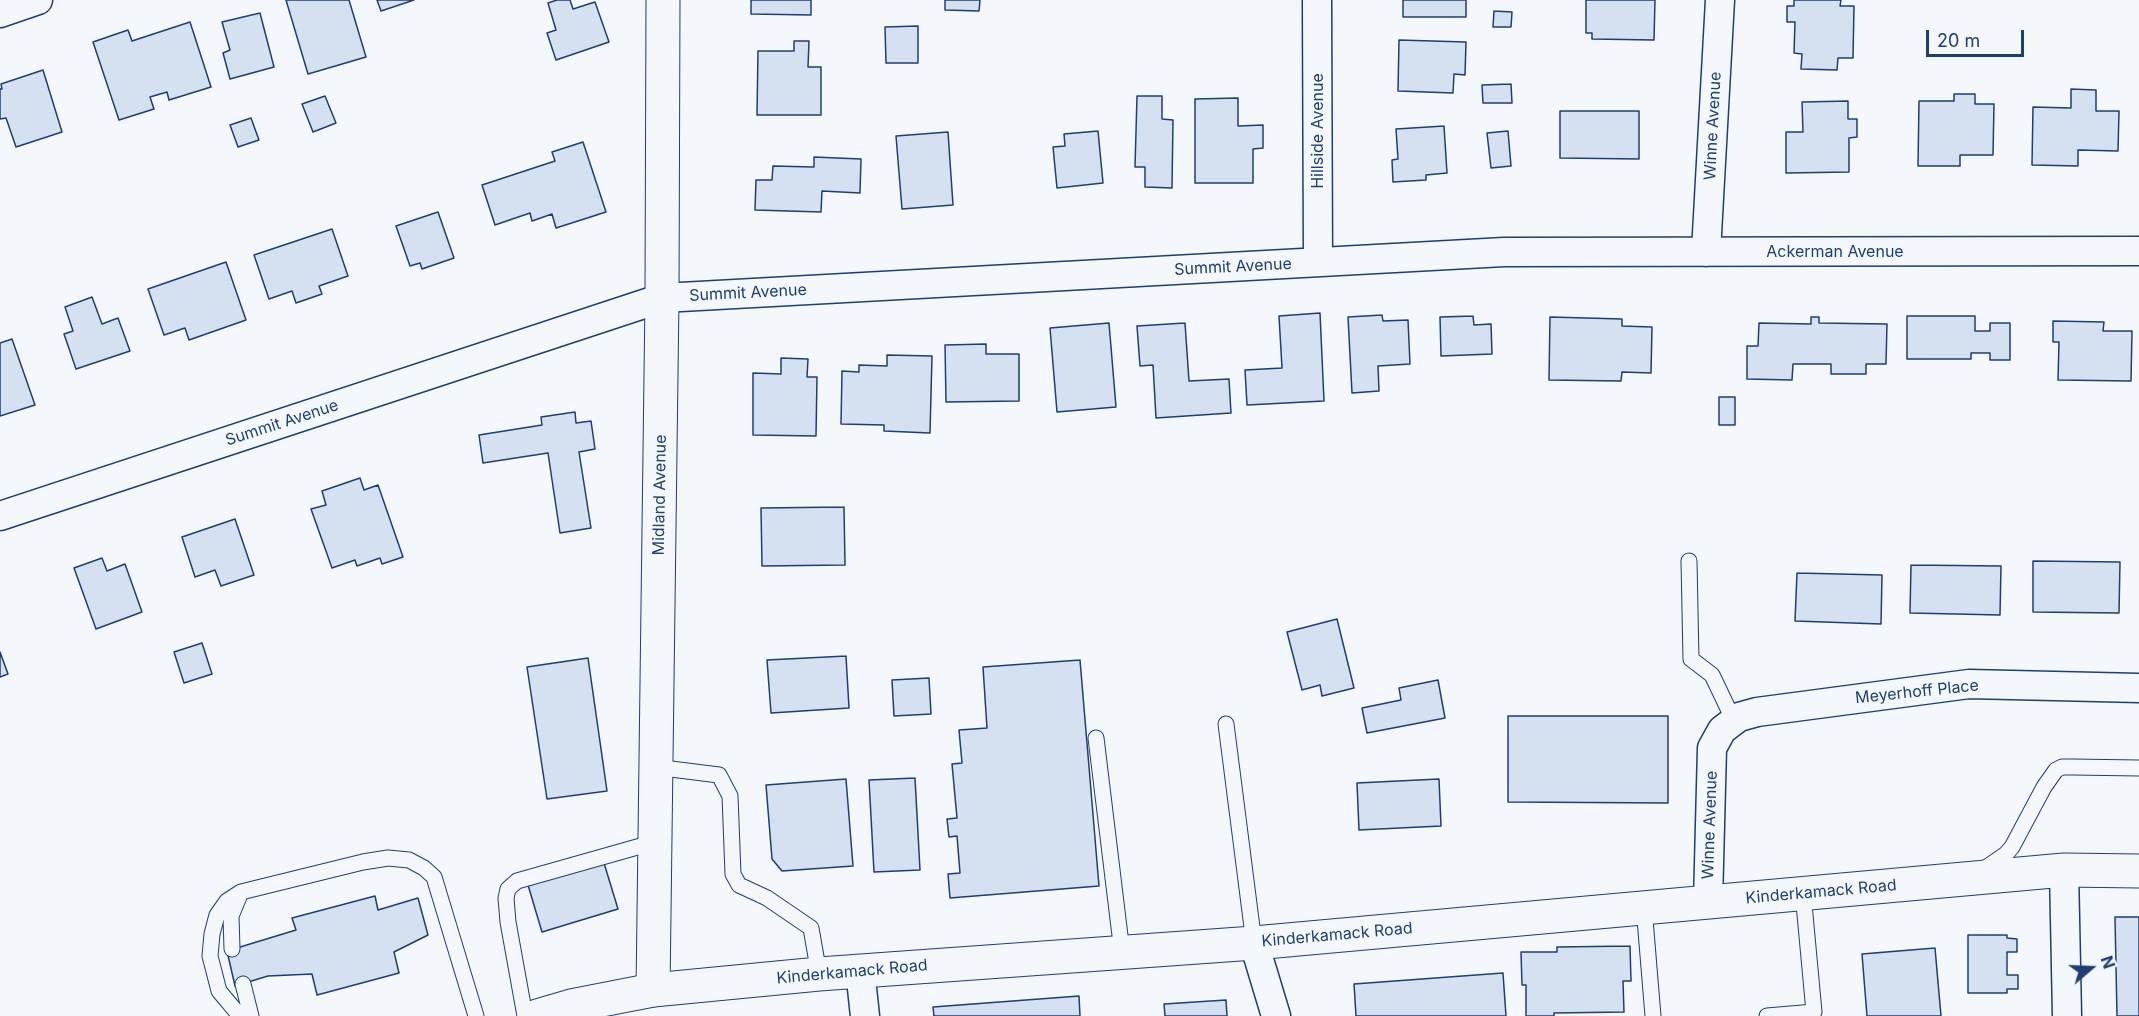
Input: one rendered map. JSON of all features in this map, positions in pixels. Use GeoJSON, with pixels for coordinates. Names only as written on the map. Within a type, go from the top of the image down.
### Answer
{"type":"FeatureCollection","features":[{"type":"Feature","properties":{"kind":"main road","name":"Midland Avenue"},"geometry":{"type":"LineString","coordinates":[[653,990],[662,298],[663,0]]}},
{"type":"Feature","properties":{"kind":"main road","name":"Kinderkamack Road"},"geometry":{"type":"LineString","coordinates":[[537,1016],[571,1006],[653,990],[860,970],[1254,943],[2064,870],[2139,870]]}},
{"type":"Feature","properties":{"kind":"street"},"geometry":{"type":"LineString","coordinates":[[0,13],[38,0]]}},
{"type":"Feature","properties":{"kind":"street","name":"Hillside Avenue"},"geometry":{"type":"LineString","coordinates":[[1317,0],[1318,262]]}},
{"type":"Feature","properties":{"kind":"street","name":"Winne Avenue"},"geometry":{"type":"LineString","coordinates":[[1706,252],[1720,0]]}},
{"type":"Feature","properties":{"kind":"street","name":"Ackerman Avenue"},"geometry":{"type":"LineString","coordinates":[[1530,252],[2139,251]]}},
{"type":"Feature","properties":{"kind":"street","name":"Summit Avenue"},"geometry":{"type":"LineString","coordinates":[[0,516],[662,298],[1530,252]]}},
{"type":"Feature","properties":{"kind":"street","name":"Meyerhoff Place"},"geometry":{"type":"LineString","coordinates":[[1712,748],[1722,730],[1738,717],[1757,712],[1969,684],[2139,688]]}},
{"type":"Feature","properties":{"kind":"street","name":"Winne Avenue"},"geometry":{"type":"LineString","coordinates":[[1708,902],[1712,748]]}},
{"type":"Feature","properties":{"kind":"street"},"geometry":{"type":"LineString","coordinates":[[2064,870],[2067,1016]]}},
{"type":"Feature","properties":{"kind":"street"},"geometry":{"type":"LineString","coordinates":[[1254,943],[1276,1016]]}},
{"type":"Feature","properties":{"kind":"street"},"geometry":{"type":"LineString","coordinates":[[860,970],[865,1016]]}},
{"type":"Feature","properties":{"kind":"lane"},"geometry":{"type":"LineString","coordinates":[[1689,561],[1691,659],[1712,675],[1734,721]]}},
{"type":"Feature","properties":{"kind":"lane"},"geometry":{"type":"LineString","coordinates":[[1226,724],[1254,943]]}},
{"type":"Feature","properties":{"kind":"lane"},"geometry":{"type":"LineString","coordinates":[[1096,738],[1122,952]]}},
{"type":"Feature","properties":{"kind":"lane"},"geometry":{"type":"LineString","coordinates":[[1969,879],[2006,854],[2056,770],[2073,766],[2139,768]]}},
{"type":"Feature","properties":{"kind":"lane"},"geometry":{"type":"LineString","coordinates":[[655,767],[719,775],[730,796],[733,873],[739,885],[767,898],[810,928],[819,974]]}},
{"type":"Feature","properties":{"kind":"lane"},"geometry":{"type":"LineString","coordinates":[[525,1016],[508,922],[506,898],[508,889],[517,881],[655,842]]}},
{"type":"Feature","properties":{"kind":"lane"},"geometry":{"type":"LineString","coordinates":[[240,1016],[219,991],[210,956],[217,915],[227,901],[241,892],[388,858],[409,861],[424,868],[434,877],[476,1016]]}},
{"type":"Feature","properties":{"kind":"lane"},"geometry":{"type":"LineString","coordinates":[[232,949],[231,916],[241,892]]}},
{"type":"Feature","properties":{"kind":"lane"},"geometry":{"type":"LineString","coordinates":[[1767,1016],[1814,1012],[1803,893]]}},
{"type":"Feature","properties":{"kind":"lane"},"geometry":{"type":"LineString","coordinates":[[1644,907],[1653,1016]]}},
{"type":"Feature","properties":{"kind":"lane"},"geometry":{"type":"LineString","coordinates":[[243,984],[251,1016]]}},
{"type":"Feature","properties":{"kind":"building"},"geometry":{"type":"Polygon","coordinates":[[[286,0],[349,0],[366,57],[308,74],[286,0]]]}},
{"type":"Feature","properties":{"kind":"building"},"geometry":{"type":"Polygon","coordinates":[[[377,0],[414,0],[381,11],[377,0]]]}},
{"type":"Feature","properties":{"kind":"building"},"geometry":{"type":"Polygon","coordinates":[[[570,0],[573,9],[595,2],[609,42],[556,60],[547,33],[556,30],[548,3],[570,0]]]}},
{"type":"Feature","properties":{"kind":"building"},"geometry":{"type":"Polygon","coordinates":[[[751,0],[811,0],[811,15],[751,14],[751,0]]]}},
{"type":"Feature","properties":{"kind":"building"},"geometry":{"type":"Polygon","coordinates":[[[945,0],[980,0],[979,11],[945,10],[945,0]]]}},
{"type":"Feature","properties":{"kind":"building"},"geometry":{"type":"Polygon","coordinates":[[[1403,0],[1466,0],[1466,17],[1403,17],[1403,0]]]}},
{"type":"Feature","properties":{"kind":"building"},"geometry":{"type":"Polygon","coordinates":[[[1586,0],[1655,0],[1654,40],[1592,39],[1592,33],[1586,33],[1586,0]]]}},
{"type":"Feature","properties":{"kind":"building"},"geometry":{"type":"Polygon","coordinates":[[[1794,0],[1841,0],[1840,6],[1854,6],[1853,58],[1838,58],[1837,70],[1801,69],[1802,54],[1794,53],[1795,22],[1787,22],[1787,6],[1794,6],[1794,0]]]}},
{"type":"Feature","properties":{"kind":"building"},"geometry":{"type":"Polygon","coordinates":[[[1494,11],[1512,12],[1511,27],[1493,27],[1494,11]]]}},
{"type":"Feature","properties":{"kind":"building"},"geometry":{"type":"Polygon","coordinates":[[[260,13],[274,67],[230,79],[223,53],[230,50],[222,22],[260,13]]]}},
{"type":"Feature","properties":{"kind":"building"},"geometry":{"type":"Polygon","coordinates":[[[190,22],[211,87],[169,100],[167,92],[150,97],[154,109],[119,120],[93,42],[128,30],[132,41],[190,22]]]}},
{"type":"Feature","properties":{"kind":"building"},"geometry":{"type":"Polygon","coordinates":[[[918,26],[918,63],[886,63],[885,27],[918,26]]]}},
{"type":"Feature","properties":{"kind":"building"},"geometry":{"type":"Polygon","coordinates":[[[1399,40],[1466,42],[1465,75],[1454,74],[1453,93],[1398,91],[1399,40]]]}},
{"type":"Feature","properties":{"kind":"building"},"geometry":{"type":"Polygon","coordinates":[[[794,41],[809,41],[808,67],[821,67],[821,115],[757,115],[758,51],[794,51],[794,41]]]}},
{"type":"Feature","properties":{"kind":"building"},"geometry":{"type":"Polygon","coordinates":[[[43,70],[62,132],[16,147],[6,118],[0,119],[1,84],[43,70]]]}},
{"type":"Feature","properties":{"kind":"building"},"geometry":{"type":"Polygon","coordinates":[[[1511,84],[1512,103],[1483,103],[1482,85],[1511,84]]]}},
{"type":"Feature","properties":{"kind":"building"},"geometry":{"type":"Polygon","coordinates":[[[2071,89],[2096,90],[2096,111],[2119,111],[2118,151],[2078,150],[2078,166],[2032,165],[2033,107],[2071,108],[2071,89]]]}},
{"type":"Feature","properties":{"kind":"building"},"geometry":{"type":"Polygon","coordinates":[[[1954,94],[1975,94],[1975,104],[1994,104],[1993,155],[1960,155],[1960,166],[1918,166],[1919,101],[1954,101],[1954,94]]]}},
{"type":"Feature","properties":{"kind":"building"},"geometry":{"type":"Polygon","coordinates":[[[325,96],[336,123],[313,132],[302,104],[325,96]]]}},
{"type":"Feature","properties":{"kind":"building"},"geometry":{"type":"Polygon","coordinates":[[[1137,96],[1162,96],[1162,119],[1173,120],[1172,188],[1145,187],[1145,167],[1135,167],[1137,96]]]}},
{"type":"Feature","properties":{"kind":"building"},"geometry":{"type":"Polygon","coordinates":[[[1238,98],[1238,126],[1263,125],[1263,148],[1253,149],[1253,183],[1195,183],[1195,99],[1238,98]]]}},
{"type":"Feature","properties":{"kind":"building"},"geometry":{"type":"Polygon","coordinates":[[[1848,101],[1848,119],[1857,119],[1857,137],[1849,138],[1849,172],[1786,173],[1786,132],[1803,132],[1802,102],[1848,101]]]}},
{"type":"Feature","properties":{"kind":"building"},"geometry":{"type":"Polygon","coordinates":[[[1560,111],[1639,111],[1639,159],[1560,158],[1560,111]]]}},
{"type":"Feature","properties":{"kind":"building"},"geometry":{"type":"Polygon","coordinates":[[[251,118],[259,140],[238,147],[230,125],[251,118]]]}},
{"type":"Feature","properties":{"kind":"building"},"geometry":{"type":"Polygon","coordinates":[[[1444,126],[1447,173],[1426,175],[1426,180],[1393,182],[1392,160],[1398,159],[1396,129],[1444,126]]]}},
{"type":"Feature","properties":{"kind":"building"},"geometry":{"type":"Polygon","coordinates":[[[1098,131],[1103,183],[1057,188],[1053,147],[1065,146],[1064,134],[1098,131]]]}},
{"type":"Feature","properties":{"kind":"building"},"geometry":{"type":"Polygon","coordinates":[[[1508,131],[1511,166],[1491,168],[1487,133],[1508,131]]]}},
{"type":"Feature","properties":{"kind":"building"},"geometry":{"type":"Polygon","coordinates":[[[948,132],[953,205],[902,209],[896,136],[948,132]]]}},
{"type":"Feature","properties":{"kind":"building"},"geometry":{"type":"Polygon","coordinates":[[[583,142],[606,212],[556,228],[552,214],[532,221],[530,213],[495,225],[482,185],[555,161],[552,152],[583,142]]]}},
{"type":"Feature","properties":{"kind":"building"},"geometry":{"type":"Polygon","coordinates":[[[814,157],[861,159],[860,193],[822,191],[821,212],[755,210],[756,180],[772,180],[773,166],[814,167],[814,157]]]}},
{"type":"Feature","properties":{"kind":"building"},"geometry":{"type":"Polygon","coordinates":[[[438,212],[454,258],[422,269],[420,263],[410,266],[396,226],[438,212]]]}},
{"type":"Feature","properties":{"kind":"building"},"geometry":{"type":"Polygon","coordinates":[[[332,229],[348,276],[319,286],[322,294],[296,303],[292,291],[269,299],[254,255],[332,229]]]}},
{"type":"Feature","properties":{"kind":"building"},"geometry":{"type":"Polygon","coordinates":[[[226,262],[246,320],[189,340],[185,328],[164,335],[148,289],[226,262]]]}},
{"type":"Feature","properties":{"kind":"building"},"geometry":{"type":"Polygon","coordinates":[[[92,297],[102,324],[118,318],[130,351],[76,369],[64,334],[73,331],[65,307],[92,297]]]}},
{"type":"Feature","properties":{"kind":"building"},"geometry":{"type":"Polygon","coordinates":[[[1320,313],[1324,401],[1247,405],[1245,370],[1282,368],[1279,316],[1320,313]]]}},
{"type":"Feature","properties":{"kind":"building"},"geometry":{"type":"Polygon","coordinates":[[[1382,315],[1383,321],[1408,320],[1410,364],[1378,366],[1379,391],[1352,393],[1348,317],[1382,315]]]}},
{"type":"Feature","properties":{"kind":"building"},"geometry":{"type":"Polygon","coordinates":[[[1473,316],[1474,325],[1491,324],[1492,354],[1441,356],[1440,317],[1473,316]]]}},
{"type":"Feature","properties":{"kind":"building"},"geometry":{"type":"Polygon","coordinates":[[[1907,316],[1975,316],[1975,331],[1990,331],[1990,323],[2010,323],[2010,360],[1990,360],[1990,353],[1971,353],[1971,359],[1907,359],[1907,316]]]}},
{"type":"Feature","properties":{"kind":"building"},"geometry":{"type":"Polygon","coordinates":[[[1550,317],[1622,319],[1622,326],[1652,327],[1651,373],[1622,372],[1621,381],[1549,380],[1550,317]]]}},
{"type":"Feature","properties":{"kind":"building"},"geometry":{"type":"Polygon","coordinates":[[[1811,317],[1819,317],[1819,323],[1887,324],[1886,364],[1866,364],[1866,374],[1831,374],[1831,364],[1793,364],[1792,380],[1747,379],[1747,346],[1758,346],[1759,323],[1811,324],[1811,317]]]}},
{"type":"Feature","properties":{"kind":"building"},"geometry":{"type":"Polygon","coordinates":[[[2053,321],[2104,322],[2103,331],[2132,331],[2131,381],[2058,380],[2059,342],[2053,342],[2053,321]]]}},
{"type":"Feature","properties":{"kind":"building"},"geometry":{"type":"Polygon","coordinates":[[[1109,323],[1116,407],[1057,412],[1050,328],[1109,323]]]}},
{"type":"Feature","properties":{"kind":"building"},"geometry":{"type":"Polygon","coordinates":[[[1185,323],[1189,381],[1229,379],[1231,413],[1156,418],[1153,365],[1140,366],[1137,326],[1185,323]]]}},
{"type":"Feature","properties":{"kind":"building"},"geometry":{"type":"Polygon","coordinates":[[[12,339],[35,405],[0,416],[0,343],[12,339]]]}},
{"type":"Feature","properties":{"kind":"building"},"geometry":{"type":"Polygon","coordinates":[[[986,344],[986,354],[1019,354],[1019,401],[946,402],[945,345],[986,344]]]}},
{"type":"Feature","properties":{"kind":"building"},"geometry":{"type":"Polygon","coordinates":[[[887,355],[932,356],[930,433],[884,431],[884,425],[841,424],[842,371],[859,372],[859,365],[887,366],[887,355]]]}},
{"type":"Feature","properties":{"kind":"building"},"geometry":{"type":"Polygon","coordinates":[[[781,358],[808,359],[807,377],[817,377],[816,436],[753,435],[753,373],[781,374],[781,358]]]}},
{"type":"Feature","properties":{"kind":"building"},"geometry":{"type":"Polygon","coordinates":[[[1719,397],[1735,397],[1735,425],[1719,425],[1719,397]]]}},
{"type":"Feature","properties":{"kind":"building"},"geometry":{"type":"Polygon","coordinates":[[[575,412],[576,423],[591,421],[595,449],[579,452],[591,528],[560,533],[548,453],[483,463],[479,435],[542,425],[541,417],[575,412]]]}},
{"type":"Feature","properties":{"kind":"building"},"geometry":{"type":"Polygon","coordinates":[[[360,478],[364,490],[378,485],[403,557],[382,564],[380,558],[357,566],[355,560],[332,568],[311,509],[326,505],[322,491],[360,478]]]}},
{"type":"Feature","properties":{"kind":"building"},"geometry":{"type":"Polygon","coordinates":[[[844,507],[845,565],[762,566],[761,508],[844,507]]]}},
{"type":"Feature","properties":{"kind":"building"},"geometry":{"type":"Polygon","coordinates":[[[235,519],[254,575],[221,586],[215,570],[195,577],[182,537],[235,519]]]}},
{"type":"Feature","properties":{"kind":"building"},"geometry":{"type":"Polygon","coordinates":[[[102,558],[107,571],[125,564],[142,612],[96,629],[74,568],[102,558]]]}},
{"type":"Feature","properties":{"kind":"building"},"geometry":{"type":"Polygon","coordinates":[[[2033,561],[2120,562],[2119,613],[2033,612],[2033,561]]]}},
{"type":"Feature","properties":{"kind":"building"},"geometry":{"type":"Polygon","coordinates":[[[1911,565],[2001,566],[2000,615],[1910,613],[1911,565]]]}},
{"type":"Feature","properties":{"kind":"building"},"geometry":{"type":"Polygon","coordinates":[[[1797,573],[1882,575],[1881,624],[1795,621],[1797,573]]]}},
{"type":"Feature","properties":{"kind":"building"},"geometry":{"type":"Polygon","coordinates":[[[1337,619],[1354,688],[1322,696],[1320,685],[1302,690],[1287,632],[1337,619]]]}},
{"type":"Feature","properties":{"kind":"building"},"geometry":{"type":"Polygon","coordinates":[[[202,643],[212,674],[184,683],[174,652],[202,643]]]}},
{"type":"Feature","properties":{"kind":"building"},"geometry":{"type":"Polygon","coordinates":[[[0,652],[8,674],[0,677],[0,652]]]}},
{"type":"Feature","properties":{"kind":"building"},"geometry":{"type":"Polygon","coordinates":[[[846,656],[849,708],[771,713],[767,660],[846,656]]]}},
{"type":"Feature","properties":{"kind":"building"},"geometry":{"type":"Polygon","coordinates":[[[588,658],[607,791],[547,799],[527,667],[588,658]]]}},
{"type":"Feature","properties":{"kind":"building"},"geometry":{"type":"Polygon","coordinates":[[[1080,660],[1099,886],[950,898],[948,874],[960,873],[957,836],[949,837],[947,819],[957,818],[952,764],[962,763],[959,730],[987,728],[983,667],[1080,660]]]}},
{"type":"Feature","properties":{"kind":"building"},"geometry":{"type":"Polygon","coordinates":[[[929,678],[931,714],[894,716],[892,680],[929,678]]]}},
{"type":"Feature","properties":{"kind":"building"},"geometry":{"type":"Polygon","coordinates":[[[1438,680],[1445,718],[1367,733],[1362,708],[1401,700],[1399,688],[1438,680]]]}},
{"type":"Feature","properties":{"kind":"building"},"geometry":{"type":"Polygon","coordinates":[[[1508,716],[1668,716],[1668,803],[1508,802],[1508,716]]]}},
{"type":"Feature","properties":{"kind":"building"},"geometry":{"type":"Polygon","coordinates":[[[915,778],[920,870],[874,872],[869,780],[915,778]]]}},
{"type":"Feature","properties":{"kind":"building"},"geometry":{"type":"Polygon","coordinates":[[[846,779],[853,866],[782,871],[772,859],[766,785],[846,779]]]}},
{"type":"Feature","properties":{"kind":"building"},"geometry":{"type":"Polygon","coordinates":[[[1439,779],[1441,826],[1359,830],[1357,783],[1439,779]]]}},
{"type":"Feature","properties":{"kind":"building"},"geometry":{"type":"Polygon","coordinates":[[[604,863],[618,909],[542,932],[528,885],[604,863]]]}},
{"type":"Feature","properties":{"kind":"building"},"geometry":{"type":"Polygon","coordinates":[[[375,896],[378,910],[418,898],[428,935],[394,952],[399,973],[317,995],[312,974],[268,976],[235,986],[227,951],[296,930],[292,918],[375,896]]]}},
{"type":"Feature","properties":{"kind":"building"},"geometry":{"type":"Polygon","coordinates":[[[2115,917],[2139,917],[2139,1016],[2117,1016],[2115,917]]]}},
{"type":"Feature","properties":{"kind":"building"},"geometry":{"type":"Polygon","coordinates":[[[1968,935],[2007,935],[2007,938],[2017,939],[2017,952],[2007,952],[2007,975],[2018,975],[2018,989],[2007,989],[2007,993],[1968,993],[1968,935]]]}},
{"type":"Feature","properties":{"kind":"building"},"geometry":{"type":"Polygon","coordinates":[[[1630,946],[1631,981],[1623,981],[1624,1012],[1554,1013],[1554,1016],[1526,1016],[1526,985],[1522,985],[1521,952],[1557,952],[1557,947],[1630,946]]]}},
{"type":"Feature","properties":{"kind":"building"},"geometry":{"type":"Polygon","coordinates":[[[1935,948],[1941,1016],[1867,1016],[1862,954],[1935,948]]]}},
{"type":"Feature","properties":{"kind":"building"},"geometry":{"type":"Polygon","coordinates":[[[1503,973],[1506,1016],[1356,1016],[1354,984],[1503,973]]]}},
{"type":"Feature","properties":{"kind":"building"},"geometry":{"type":"Polygon","coordinates":[[[1079,996],[1080,1016],[934,1016],[933,1007],[1079,996]]]}},
{"type":"Feature","properties":{"kind":"building"},"geometry":{"type":"Polygon","coordinates":[[[1226,1000],[1227,1016],[1165,1016],[1164,1004],[1226,1000]]]}}]}
